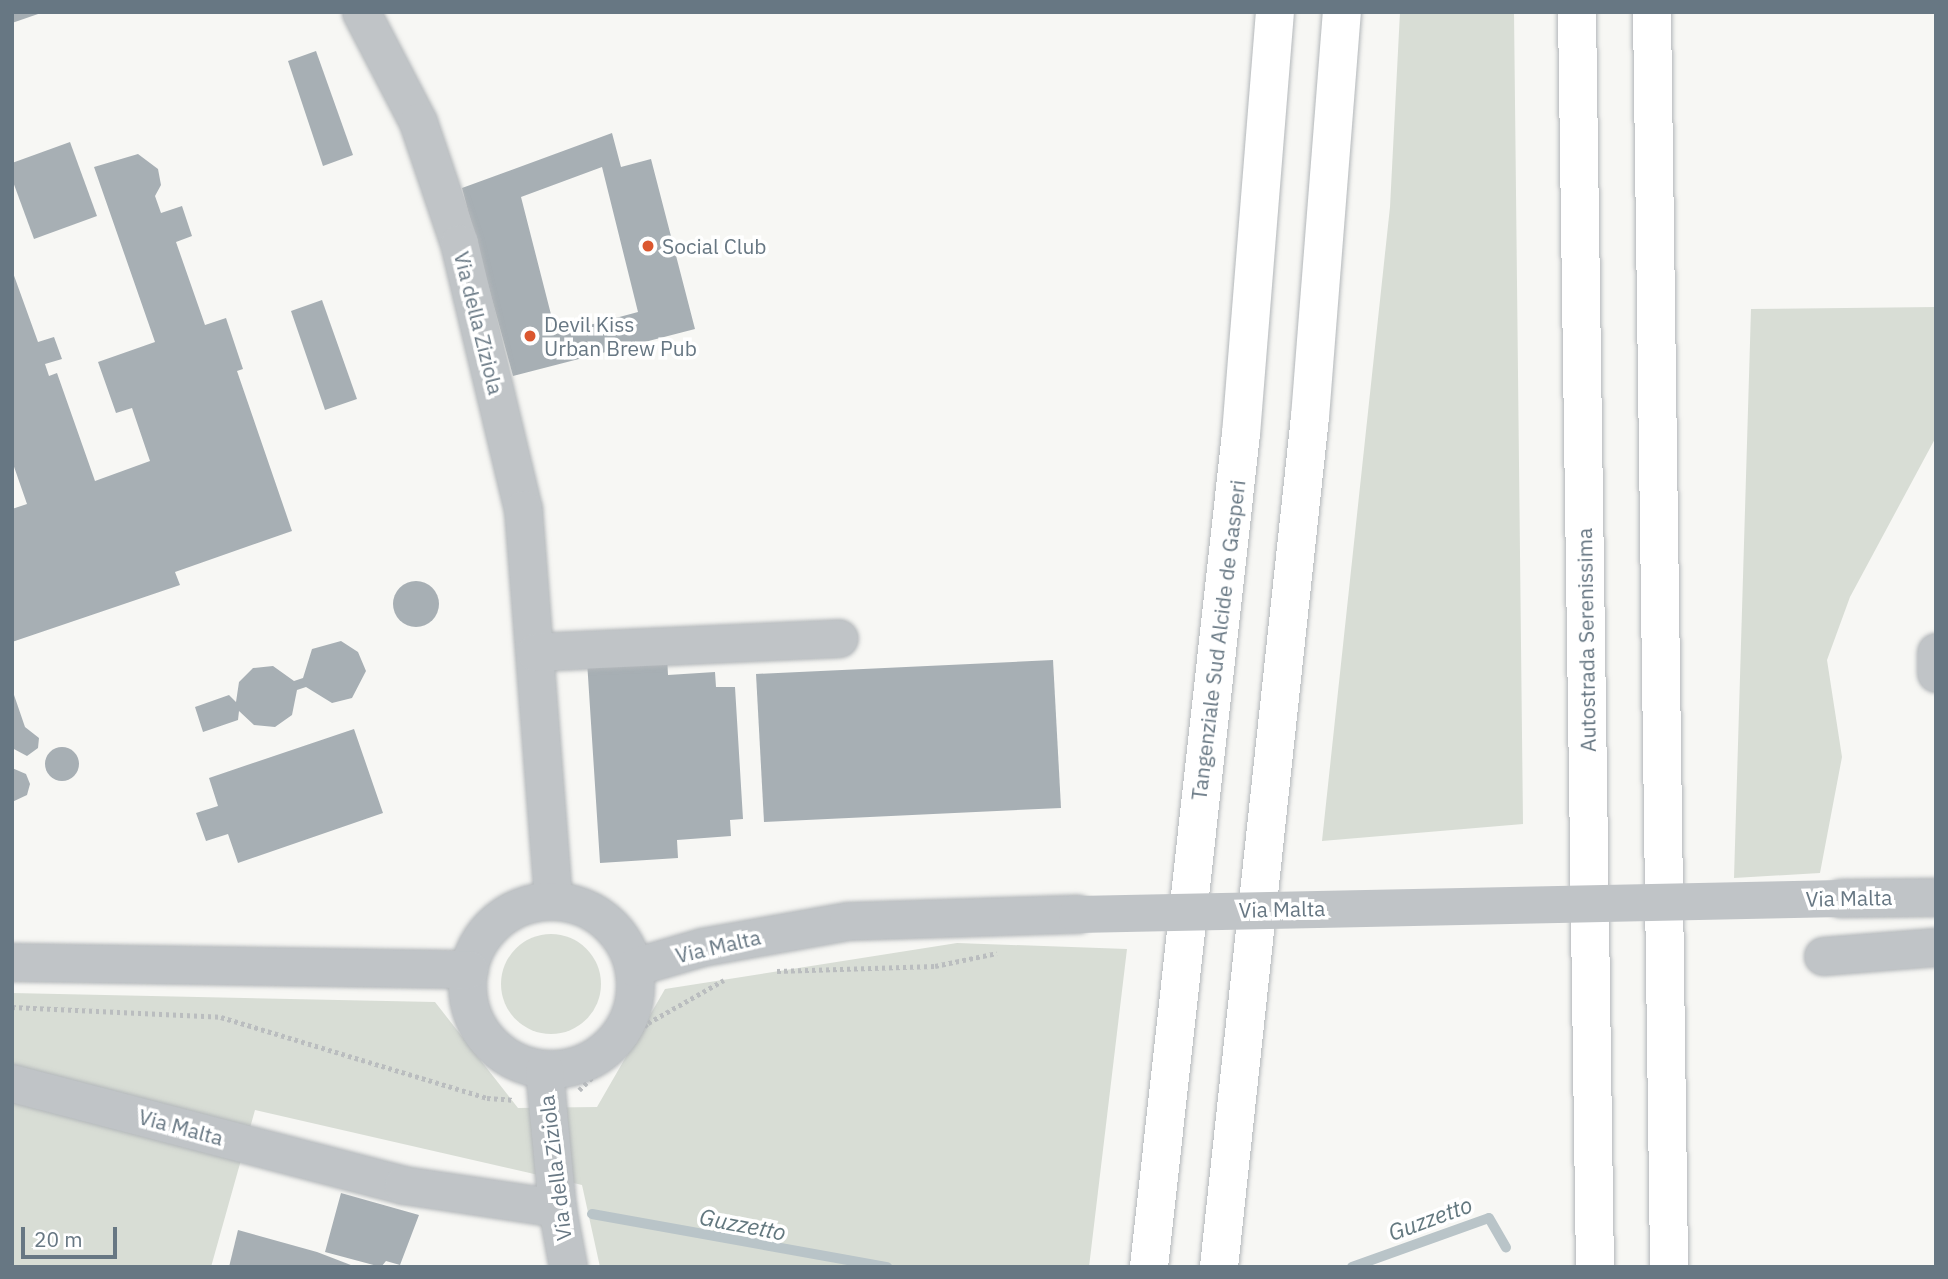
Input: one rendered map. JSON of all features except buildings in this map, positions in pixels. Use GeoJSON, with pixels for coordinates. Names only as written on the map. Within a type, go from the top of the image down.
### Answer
{"type":"FeatureCollection","features":[{"type":"Feature","properties":{"kind":"highway","name":"Tangenziale Sud Alcide de Gasperi"},"geometry":{"type":"LineString","coordinates":[[1149,1267],[1241,434],[1275,12]]}},
{"type":"Feature","properties":{"kind":"highway"},"geometry":{"type":"LineString","coordinates":[[1219,1267],[1312,390],[1342,12]]}},
{"type":"Feature","properties":{"kind":"highway","name":"Autostrada Serenissima"},"geometry":{"type":"LineString","coordinates":[[1577,12],[1595,1267]]}},
{"type":"Feature","properties":{"kind":"highway"},"geometry":{"type":"LineString","coordinates":[[1652,12],[1669,1267]]}},
{"type":"Feature","properties":{"kind":"street","name":"Via della Ziziola"},"geometry":{"type":"LineString","coordinates":[[361,12],[418,122],[459,243],[523,509],[553,901]]}},
{"type":"Feature","properties":{"kind":"street"},"geometry":{"type":"LineString","coordinates":[[535,652],[839,638]]}},
{"type":"Feature","properties":{"kind":"street"},"geometry":{"type":"LineString","coordinates":[[1936,652],[1936,673]]}},
{"type":"Feature","properties":{"kind":"street","name":"Via Malta"},"geometry":{"type":"LineString","coordinates":[[634,967],[702,947],[848,921],[1936,897]]}},
{"type":"Feature","properties":{"kind":"street"},"geometry":{"type":"LineString","coordinates":[[553,901],[576,904],[613,928],[634,967],[635,999],[625,1029],[603,1052],[545,1086],[484,1036],[472,1015],[468,969],[483,937],[509,913],[553,901]]}},
{"type":"Feature","properties":{"kind":"street"},"geometry":{"type":"LineString","coordinates":[[1823,957],[1936,947]]}},
{"type":"Feature","properties":{"kind":"street"},"geometry":{"type":"LineString","coordinates":[[12,962],[468,969]]}},
{"type":"Feature","properties":{"kind":"street","name":"Via Malta"},"geometry":{"type":"LineString","coordinates":[[12,1083],[403,1185],[557,1208]]}},
{"type":"Feature","properties":{"kind":"street","name":"Via della Ziziola"},"geometry":{"type":"LineString","coordinates":[[545,1086],[557,1208],[568,1267]]}},
{"type":"Feature","properties":{"kind":"path"},"geometry":{"type":"LineString","coordinates":[[769,972],[935,966],[1006,950]]}},
{"type":"Feature","properties":{"kind":"path"},"geometry":{"type":"LineString","coordinates":[[12,1007],[221,1017],[487,1098],[545,1086],[572,1097],[648,1023],[734,975]]}},
{"type":"Feature","properties":{"kind":"shaded area"},"geometry":{"type":"Polygon","coordinates":[[[1400,12],[1514,12],[1523,824],[1322,841],[1390,207],[1400,12]]]}},
{"type":"Feature","properties":{"kind":"shaded area"},"geometry":{"type":"Polygon","coordinates":[[[1936,307],[1936,437],[1850,597],[1827,660],[1842,757],[1820,873],[1734,878],[1751,309],[1936,307]]]}},
{"type":"Feature","properties":{"kind":"shaded area"},"geometry":{"type":"Polygon","coordinates":[[[551,934],[570,938],[586,949],[597,965],[601,984],[597,1003],[586,1019],[570,1030],[551,1034],[532,1030],[516,1019],[505,1003],[501,984],[505,965],[516,949],[532,938],[551,934]]]}},
{"type":"Feature","properties":{"kind":"shaded area"},"geometry":{"type":"Polygon","coordinates":[[[957,943],[1127,949],[1089,1267],[600,1267],[582,1185],[255,1110],[211,1267],[12,1267],[12,993],[435,1002],[518,1108],[597,1107],[665,989],[957,943]]]}},
{"type":"Feature","properties":{"kind":"waterway","name":"Guzzetto"},"geometry":{"type":"LineString","coordinates":[[592,1214],[887,1267]]}},
{"type":"Feature","properties":{"kind":"waterway","name":"Guzzetto"},"geometry":{"type":"LineString","coordinates":[[1352,1267],[1489,1218],[1506,1248]]}},
{"type":"Feature","properties":{"kind":"place","name":"Social Club"},"geometry":{"type":"Point","coordinates":[648,246]}},
{"type":"Feature","properties":{"kind":"place","name":"Devil Kiss Urban Brew Pub"},"geometry":{"type":"Point","coordinates":[530,336]}}]}
